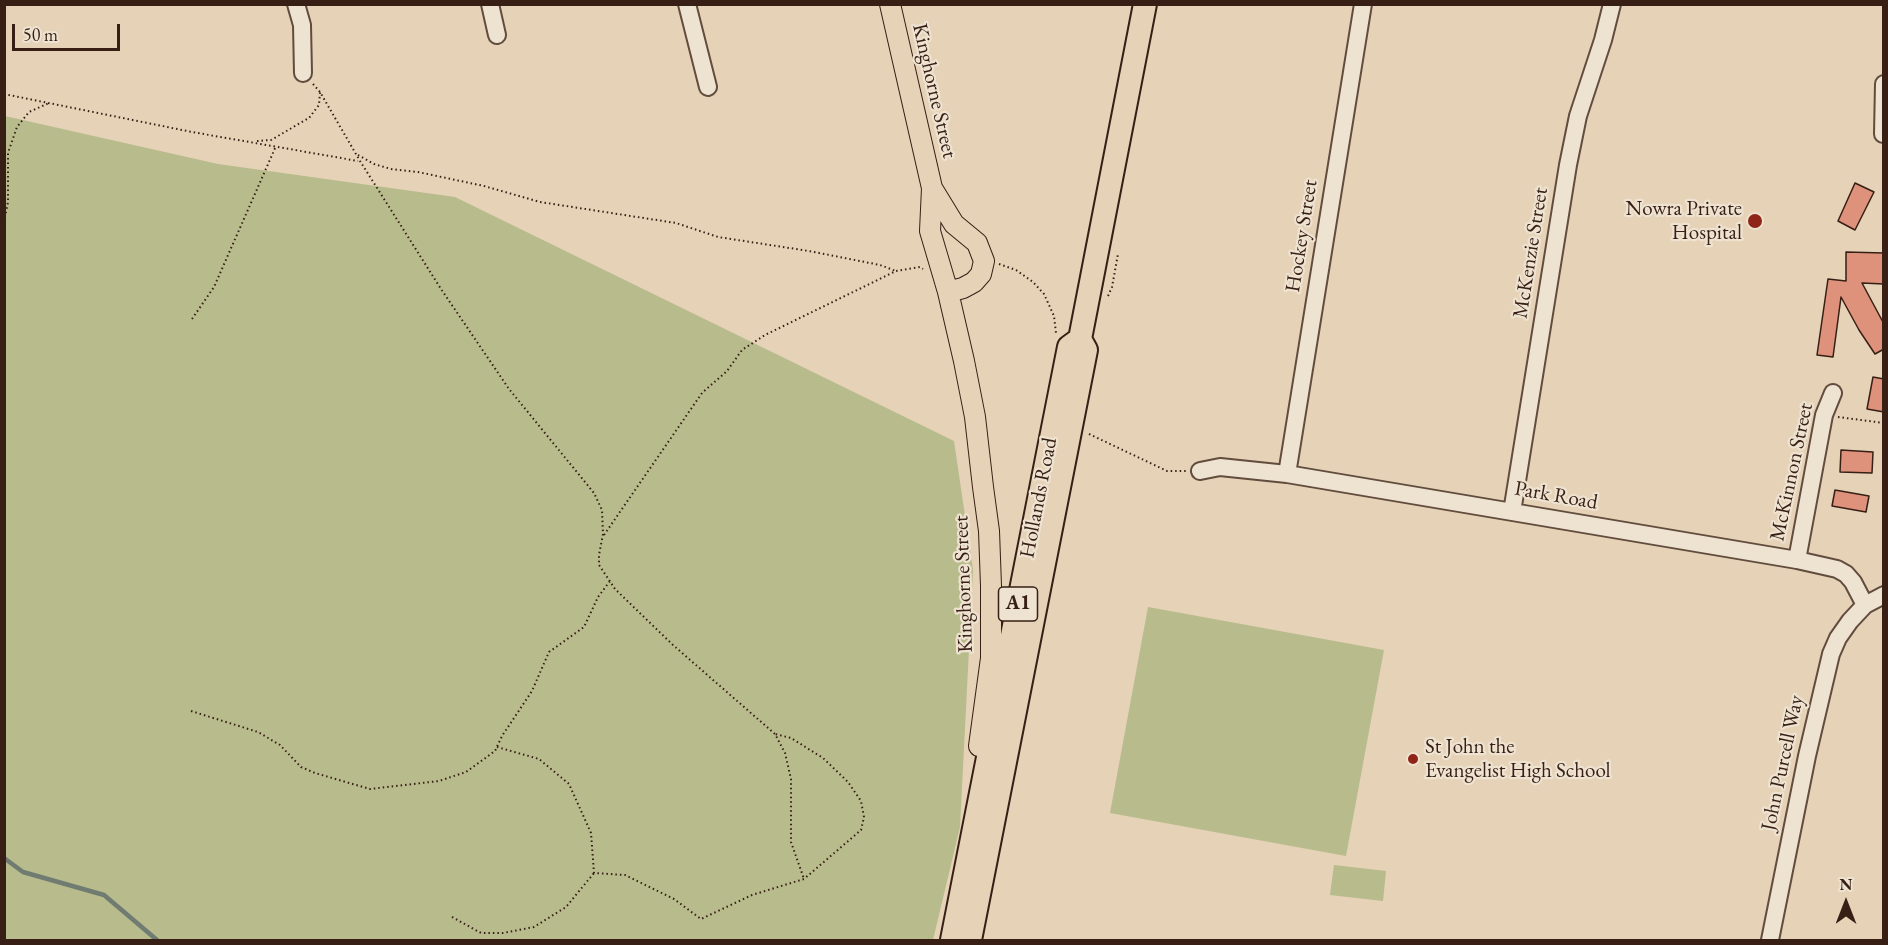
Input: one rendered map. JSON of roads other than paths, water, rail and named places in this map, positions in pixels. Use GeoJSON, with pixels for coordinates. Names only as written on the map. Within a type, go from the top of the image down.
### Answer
{"type":"FeatureCollection","features":[{"type":"Feature","properties":{"kind":"highway","name":"Hollands Road"},"geometry":{"type":"LineString","coordinates":[[965,875],[1069,340],[1145,4]]}},
{"type":"Feature","properties":{"kind":"highway","name":"Hollands Road"},"geometry":{"type":"LineString","coordinates":[[970,940],[1086,350],[1069,340]]}},
{"type":"Feature","properties":{"kind":"highway","name":"A1"},"geometry":{"type":"LineString","coordinates":[[952,940],[965,875]]}},
{"type":"Feature","properties":{"kind":"main road","name":"Kinghorne Street"},"geometry":{"type":"LineString","coordinates":[[890,4],[932,188],[930,231],[948,292],[975,417],[989,531],[991,658],[985,713],[959,854],[965,875]]}},
{"type":"Feature","properties":{"kind":"main road","name":"Kinghorne Street"},"geometry":{"type":"LineString","coordinates":[[932,188],[954,224],[977,243],[984,261],[981,274],[974,282],[948,292]]}},
{"type":"Feature","properties":{"kind":"street"},"geometry":{"type":"LineString","coordinates":[[296,4],[302,25],[303,73]]}},
{"type":"Feature","properties":{"kind":"street"},"geometry":{"type":"LineString","coordinates":[[490,4],[497,35]]}},
{"type":"Feature","properties":{"kind":"street"},"geometry":{"type":"LineString","coordinates":[[687,4],[708,87]]}},
{"type":"Feature","properties":{"kind":"street","name":"Hockey Street"},"geometry":{"type":"LineString","coordinates":[[1287,474],[1363,4]]}},
{"type":"Feature","properties":{"kind":"street","name":"McKenzie Street"},"geometry":{"type":"LineString","coordinates":[[1512,512],[1568,165],[1578,117],[1612,4]]}},
{"type":"Feature","properties":{"kind":"street"},"geometry":{"type":"LineString","coordinates":[[1883,134],[1884,84]]}},
{"type":"Feature","properties":{"kind":"street","name":"McKinnon Street"},"geometry":{"type":"LineString","coordinates":[[1797,560],[1824,414],[1833,393]]}},
{"type":"Feature","properties":{"kind":"street","name":"Park Road"},"geometry":{"type":"LineString","coordinates":[[1200,471],[1220,467],[1287,474],[1797,560],[1837,569],[1846,574],[1865,605]]}},
{"type":"Feature","properties":{"kind":"street"},"geometry":{"type":"LineString","coordinates":[[1865,605],[1884,596]]}},
{"type":"Feature","properties":{"kind":"street","name":"John Purcell Way"},"geometry":{"type":"LineString","coordinates":[[1770,940],[1807,756],[1831,654],[1838,638],[1865,605]]}},
{"type":"Feature","properties":{"kind":"waterway"},"geometry":{"type":"LineString","coordinates":[[4,858],[23,872],[104,895],[157,940]]}},
{"type":"Feature","properties":{"kind":"place","name":"Nowra Private Hospital"},"geometry":{"type":"Point","coordinates":[1755,221]}},
{"type":"Feature","properties":{"kind":"place","name":"St John the Evangelist High School"},"geometry":{"type":"Point","coordinates":[1413,759]}}]}
